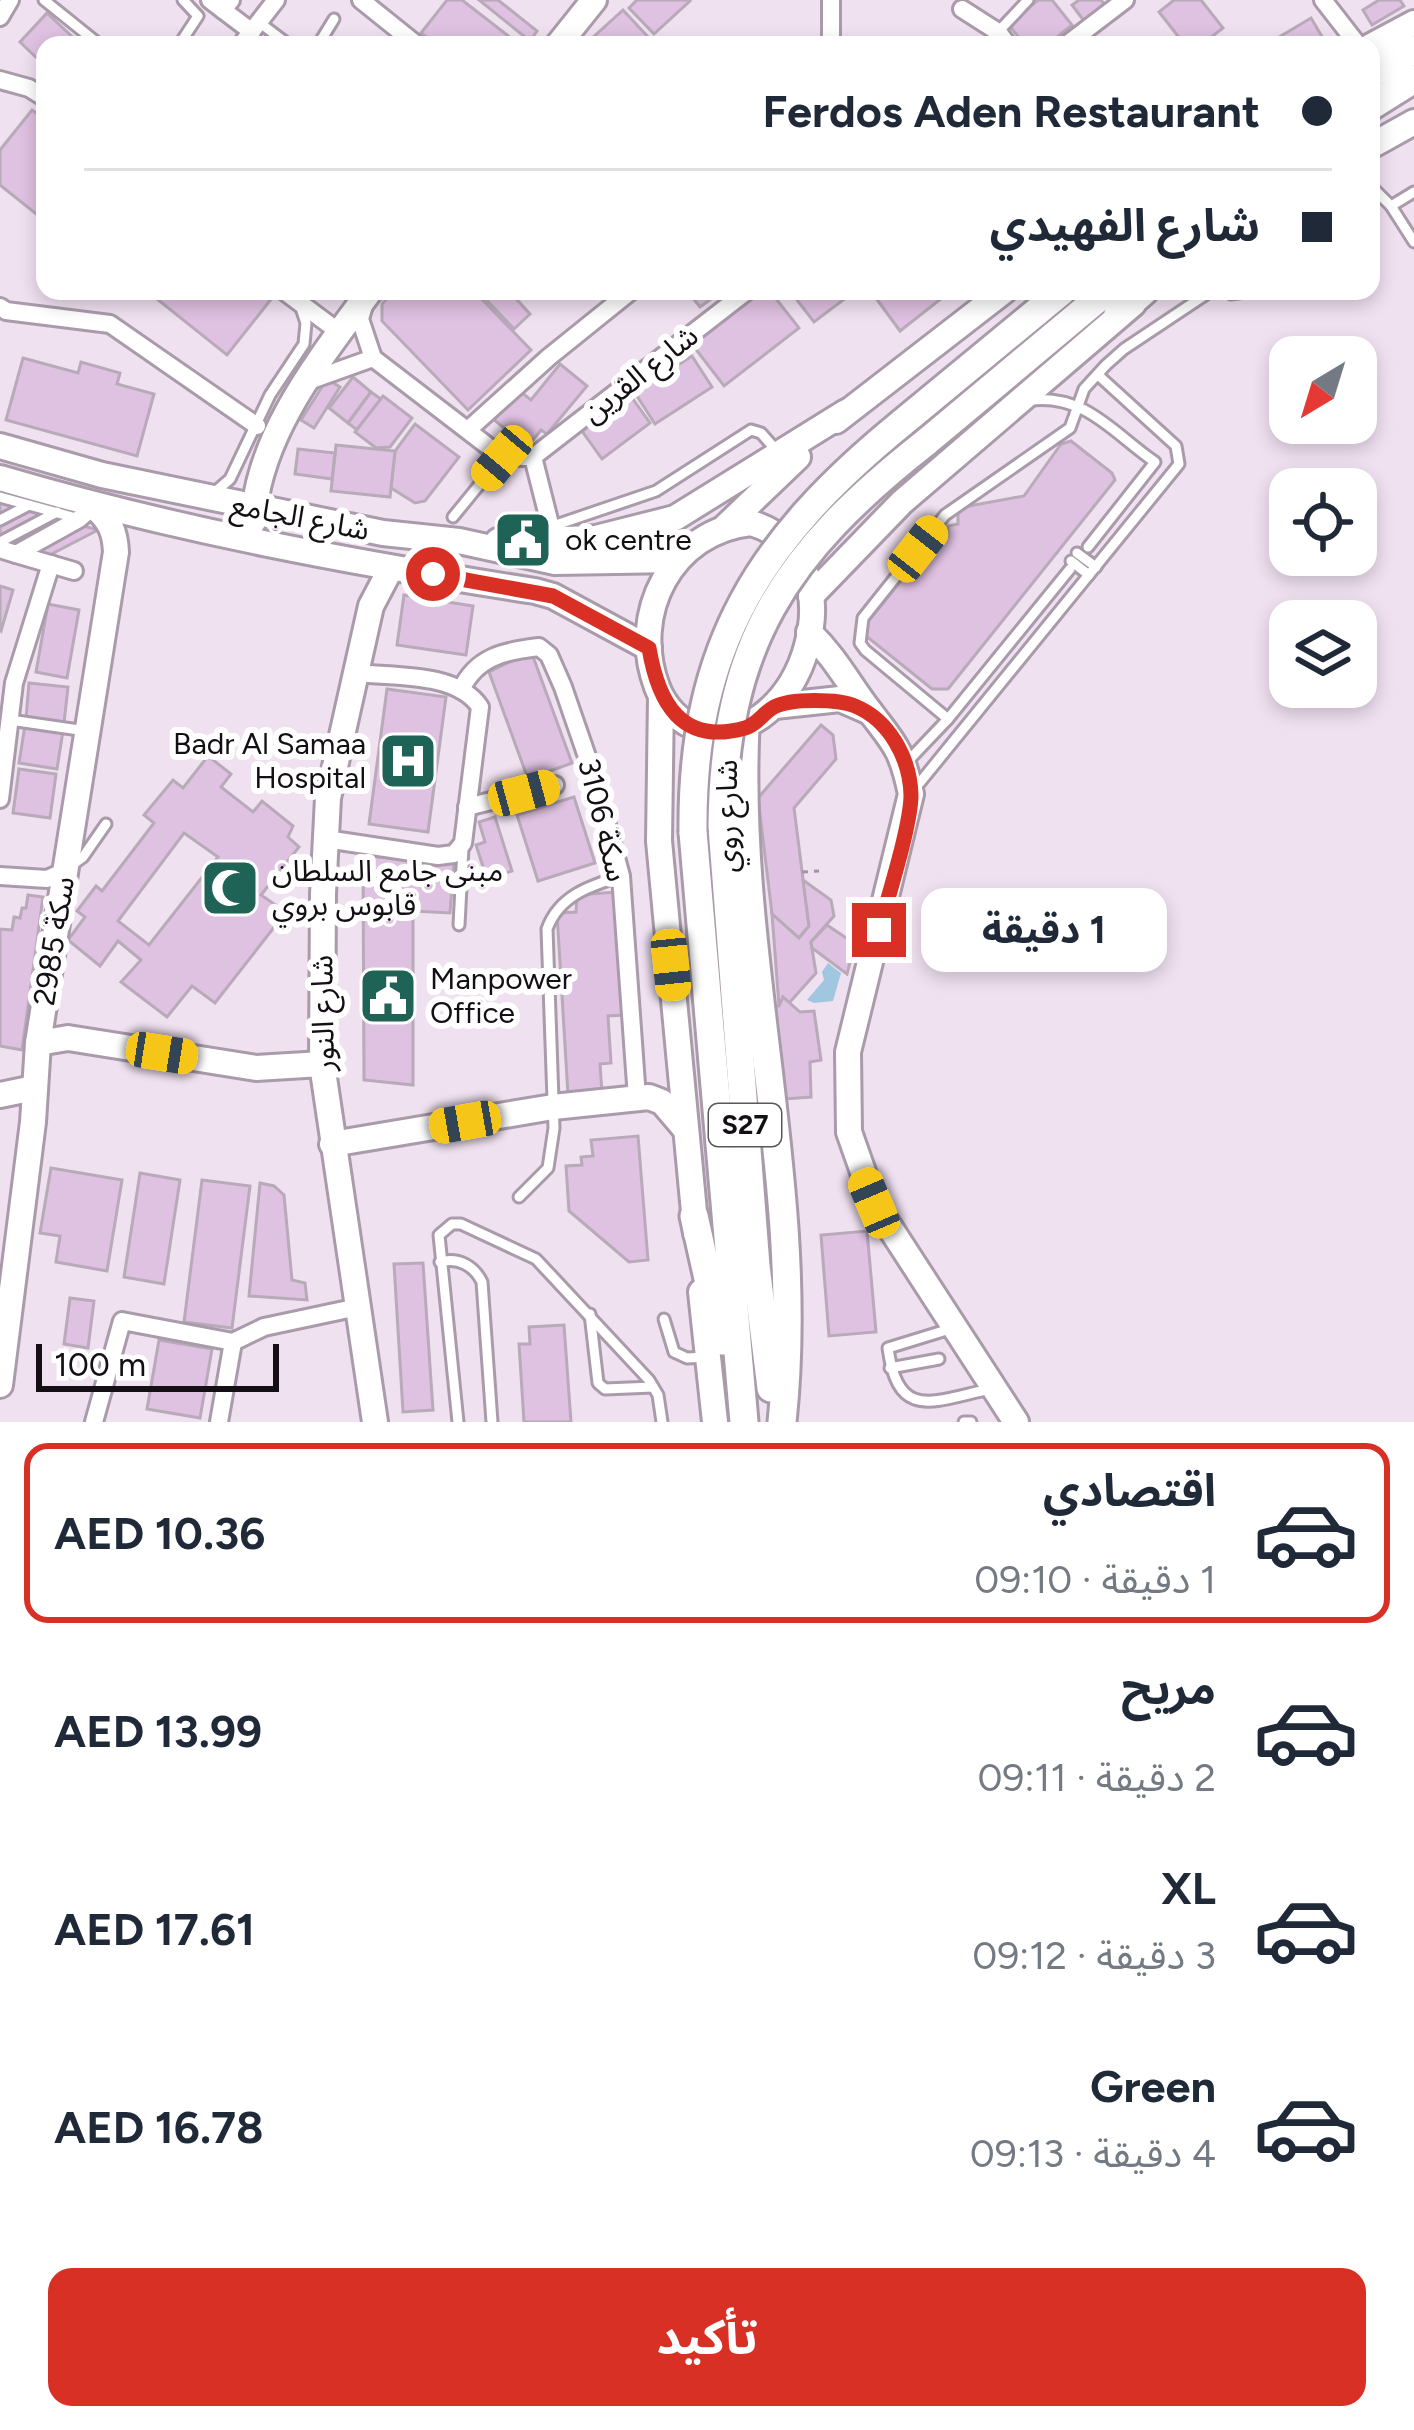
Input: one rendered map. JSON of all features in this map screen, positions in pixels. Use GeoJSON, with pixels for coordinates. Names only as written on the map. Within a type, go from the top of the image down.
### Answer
{"type":"FeatureCollection","features":[{"type":"Feature","properties":{"kind":"main road"},"geometry":{"type":"LineString","coordinates":[[566,36],[594,0]]}},
{"type":"Feature","properties":{"kind":"main road"},"geometry":{"type":"LineString","coordinates":[[1380,41],[1414,23]]}},
{"type":"Feature","properties":{"kind":"main road"},"geometry":{"type":"LineString","coordinates":[[1380,69],[1414,50]]}},
{"type":"Feature","properties":{"kind":"main road"},"geometry":{"type":"LineString","coordinates":[[1380,100],[1414,79]]}},
{"type":"Feature","properties":{"kind":"main road"},"geometry":{"type":"LineString","coordinates":[[1380,141],[1414,122]]}},
{"type":"Feature","properties":{"kind":"main road"},"geometry":{"type":"LineString","coordinates":[[252,543],[254,508],[276,433],[363,300]]}},
{"type":"Feature","properties":{"kind":"main road"},"geometry":{"type":"LineString","coordinates":[[456,529],[596,538],[675,518],[846,412],[992,300]]}},
{"type":"Feature","properties":{"kind":"main road","name":"شارع روي"},"geometry":{"type":"LineString","coordinates":[[742,1422],[693,832],[693,771],[718,653],[743,597],[815,500],[1051,300]]}},
{"type":"Feature","properties":{"kind":"main road"},"geometry":{"type":"LineString","coordinates":[[811,596],[902,502],[1021,400],[1112,303]]}},
{"type":"Feature","properties":{"kind":"main road","name":"شارع روي"},"geometry":{"type":"LineString","coordinates":[[782,1419],[756,1266],[722,826],[730,714],[746,661],[769,610],[838,516],[926,443],[1112,303]]}},
{"type":"Feature","properties":{"kind":"main road"},"geometry":{"type":"LineString","coordinates":[[715,1422],[659,841],[661,697],[649,648],[656,596],[676,560],[695,541],[726,526],[846,412]]}},
{"type":"Feature","properties":{"kind":"main road","name":"شارع الجامع"},"geometry":{"type":"LineString","coordinates":[[0,446],[102,476],[383,533],[456,529],[555,562],[676,560]]}},
{"type":"Feature","properties":{"kind":"main road","name":"شارع الجامع"},"geometry":{"type":"LineString","coordinates":[[1,493],[86,513],[553,596],[649,648]]}},
{"type":"Feature","properties":{"kind":"main road","name":"سكة 2985"},"geometry":{"type":"LineString","coordinates":[[0,1385],[58,881],[116,552],[109,520],[86,513]]}},
{"type":"Feature","properties":{"kind":"main road"},"geometry":{"type":"LineString","coordinates":[[661,697],[693,727],[715,732],[745,728],[775,706],[794,679],[809,632],[808,573],[796,550],[776,531],[751,524],[726,526]]}},
{"type":"Feature","properties":{"kind":"main road","name":"شارع النور"},"geometry":{"type":"LineString","coordinates":[[359,562],[371,606]]}},
{"type":"Feature","properties":{"kind":"main road","name":"شارع النور"},"geometry":{"type":"LineString","coordinates":[[375,1422],[322,1064],[326,839],[328,798],[371,606],[391,568]]}},
{"type":"Feature","properties":{"kind":"main road"},"geometry":{"type":"LineString","coordinates":[[809,632],[836,657],[870,712],[887,729],[911,794],[848,1052],[849,1132],[874,1203],[1016,1422]]}},
{"type":"Feature","properties":{"kind":"main road"},"geometry":{"type":"LineString","coordinates":[[775,706],[840,699],[870,712]]}},
{"type":"Feature","properties":{"kind":"main road"},"geometry":{"type":"LineString","coordinates":[[745,728],[742,811],[788,1333],[782,1419]]}},
{"type":"Feature","properties":{"kind":"main road"},"geometry":{"type":"LineString","coordinates":[[38,1043],[68,1038],[256,1068],[322,1064]]}},
{"type":"Feature","properties":{"kind":"main road"},"geometry":{"type":"LineString","coordinates":[[0,1094],[34,1088]]}},
{"type":"Feature","properties":{"kind":"main road"},"geometry":{"type":"LineString","coordinates":[[332,1144],[554,1107],[649,1097],[662,1102],[687,1132]]}},
{"type":"Feature","properties":{"kind":"main road"},"geometry":{"type":"LineString","coordinates":[[694,1216],[742,1422]]}},
{"type":"Feature","properties":{"kind":"street"},"geometry":{"type":"LineString","coordinates":[[0,17],[10,0]]}},
{"type":"Feature","properties":{"kind":"street"},"geometry":{"type":"LineString","coordinates":[[221,3],[251,33],[276,0]]}},
{"type":"Feature","properties":{"kind":"street"},"geometry":{"type":"LineString","coordinates":[[361,0],[406,36]]}},
{"type":"Feature","properties":{"kind":"street"},"geometry":{"type":"LineString","coordinates":[[831,0],[831,36]]}},
{"type":"Feature","properties":{"kind":"street"},"geometry":{"type":"LineString","coordinates":[[1078,36],[1125,0]]}},
{"type":"Feature","properties":{"kind":"street"},"geometry":{"type":"LineString","coordinates":[[1323,0],[1351,36]]}},
{"type":"Feature","properties":{"kind":"street"},"geometry":{"type":"LineString","coordinates":[[962,9],[1000,36]]}},
{"type":"Feature","properties":{"kind":"street"},"geometry":{"type":"LineString","coordinates":[[0,80],[36,92]]}},
{"type":"Feature","properties":{"kind":"street"},"geometry":{"type":"LineString","coordinates":[[295,300],[339,332]]}},
{"type":"Feature","properties":{"kind":"street"},"geometry":{"type":"LineString","coordinates":[[366,300],[360,319],[373,358],[502,458],[533,457],[552,533]]}},
{"type":"Feature","properties":{"kind":"street"},"geometry":{"type":"LineString","coordinates":[[469,429],[620,300]]}},
{"type":"Feature","properties":{"kind":"street","name":"شارع القرين"},"geometry":{"type":"LineString","coordinates":[[533,457],[735,300]]}},
{"type":"Feature","properties":{"kind":"street"},"geometry":{"type":"LineString","coordinates":[[0,307],[110,324],[257,426]]}},
{"type":"Feature","properties":{"kind":"street"},"geometry":{"type":"LineString","coordinates":[[306,382],[373,358]]}},
{"type":"Feature","properties":{"kind":"street"},"geometry":{"type":"LineString","coordinates":[[6,548],[86,513]]}},
{"type":"Feature","properties":{"kind":"street"},"geometry":{"type":"LineString","coordinates":[[6,548],[74,571]]}},
{"type":"Feature","properties":{"kind":"street"},"geometry":{"type":"LineString","coordinates":[[0,799],[10,720],[7,682],[51,564]]}},
{"type":"Feature","properties":{"kind":"street","name":"سكة 3106"},"geometry":{"type":"LineString","coordinates":[[460,690],[475,668],[494,655],[538,647],[549,655],[593,773],[621,876],[638,1098]]}},
{"type":"Feature","properties":{"kind":"street"},"geometry":{"type":"LineString","coordinates":[[326,839],[438,856],[454,854],[463,843],[480,706],[460,690],[436,681],[356,673]]}},
{"type":"Feature","properties":{"kind":"street"},"geometry":{"type":"LineString","coordinates":[[467,807],[555,785]]}},
{"type":"Feature","properties":{"kind":"street"},"geometry":{"type":"LineString","coordinates":[[0,876],[58,881]]}},
{"type":"Feature","properties":{"kind":"street"},"geometry":{"type":"LineString","coordinates":[[94,1422],[122,1321],[233,1342],[264,1327],[358,1307]]}},
{"type":"Feature","properties":{"kind":"street"},"geometry":{"type":"LineString","coordinates":[[219,1422],[233,1342]]}},
{"type":"Feature","properties":{"kind":"lane"},"geometry":{"type":"LineString","coordinates":[[44,0],[89,36]]}},
{"type":"Feature","properties":{"kind":"lane"},"geometry":{"type":"LineString","coordinates":[[183,0],[196,11],[198,21],[186,36]]}},
{"type":"Feature","properties":{"kind":"lane"},"geometry":{"type":"LineString","coordinates":[[1004,36],[1028,0]]}},
{"type":"Feature","properties":{"kind":"lane"},"geometry":{"type":"LineString","coordinates":[[323,36],[334,19]]}},
{"type":"Feature","properties":{"kind":"lane"},"geometry":{"type":"LineString","coordinates":[[1391,206],[1414,192]]}},
{"type":"Feature","properties":{"kind":"lane"},"geometry":{"type":"LineString","coordinates":[[1380,195],[1414,242]]}},
{"type":"Feature","properties":{"kind":"lane"},"geometry":{"type":"LineString","coordinates":[[200,496],[216,492],[230,479],[270,395],[304,344],[305,323],[293,300]]}},
{"type":"Feature","properties":{"kind":"lane"},"geometry":{"type":"LineString","coordinates":[[948,719],[865,650],[860,643],[863,618],[945,514],[1070,428],[1084,389],[1124,349],[1198,300]]}},
{"type":"Feature","properties":{"kind":"lane"},"geometry":{"type":"LineString","coordinates":[[911,794],[1180,458],[1177,446],[1098,375]]}},
{"type":"Feature","properties":{"kind":"lane"},"geometry":{"type":"LineString","coordinates":[[1021,400],[1054,398],[1078,405],[1155,462],[1088,547]]}},
{"type":"Feature","properties":{"kind":"lane"},"geometry":{"type":"LineString","coordinates":[[552,533],[656,491],[751,430],[761,433],[781,454]]}},
{"type":"Feature","properties":{"kind":"lane"},"geometry":{"type":"LineString","coordinates":[[456,529],[502,458]]}},
{"type":"Feature","properties":{"kind":"lane"},"geometry":{"type":"LineString","coordinates":[[1,493],[57,512],[86,513]]}},
{"type":"Feature","properties":{"kind":"lane"},"geometry":{"type":"LineString","coordinates":[[0,520],[28,505]]}},
{"type":"Feature","properties":{"kind":"lane"},"geometry":{"type":"LineString","coordinates":[[6,548],[57,512]]}},
{"type":"Feature","properties":{"kind":"lane"},"geometry":{"type":"LineString","coordinates":[[904,765],[948,719],[1073,561],[1092,571]]}},
{"type":"Feature","properties":{"kind":"lane"},"geometry":{"type":"LineString","coordinates":[[10,720],[86,731]]}},
{"type":"Feature","properties":{"kind":"lane"},"geometry":{"type":"LineString","coordinates":[[58,881],[83,857],[106,824]]}},
{"type":"Feature","properties":{"kind":"lane"},"geometry":{"type":"LineString","coordinates":[[459,925],[463,843]]}},
{"type":"Feature","properties":{"kind":"lane"},"geometry":{"type":"LineString","coordinates":[[519,1197],[548,1168],[554,1107],[547,929],[554,910],[565,902],[589,886],[621,876]]}},
{"type":"Feature","properties":{"kind":"lane"},"geometry":{"type":"LineString","coordinates":[[458,1422],[439,1234],[452,1224],[536,1259],[653,1387],[662,1422]]}},
{"type":"Feature","properties":{"kind":"lane"},"geometry":{"type":"LineString","coordinates":[[440,1262],[458,1261],[475,1268],[482,1282],[492,1422]]}},
{"type":"Feature","properties":{"kind":"lane"},"geometry":{"type":"LineString","coordinates":[[590,1314],[598,1383],[605,1390],[653,1387]]}},
{"type":"Feature","properties":{"kind":"lane"},"geometry":{"type":"LineString","coordinates":[[664,1318],[674,1352],[687,1358],[707,1357]]}},
{"type":"Feature","properties":{"kind":"lane"},"geometry":{"type":"LineString","coordinates":[[953,1328],[891,1344],[890,1368],[900,1393],[910,1400],[994,1388]]}},
{"type":"Feature","properties":{"kind":"lane"},"geometry":{"type":"LineString","coordinates":[[890,1368],[939,1360]]}},
{"type":"Feature","properties":{"kind":"path"},"geometry":{"type":"LineString","coordinates":[[802,872],[819,871]]}},
{"type":"Feature","properties":{"kind":"water"},"geometry":{"type":"Polygon","coordinates":[[[828,963],[841,973],[833,1001],[807,1000],[824,980],[822,972],[828,963]]]}},
{"type":"Feature","properties":{"kind":"building"},"geometry":{"type":"Polygon","coordinates":[[[447,0],[462,0],[508,36],[425,36],[421,33],[447,0]]]}},
{"type":"Feature","properties":{"kind":"building"},"geometry":{"type":"Polygon","coordinates":[[[479,0],[498,0],[537,31],[524,36],[479,0]]]}},
{"type":"Feature","properties":{"kind":"building"},"geometry":{"type":"Polygon","coordinates":[[[637,0],[690,1],[654,34],[629,8],[637,0]]]}},
{"type":"Feature","properties":{"kind":"building"},"geometry":{"type":"Polygon","coordinates":[[[1038,0],[1052,0],[1072,25],[1058,36],[1018,36],[1008,24],[1038,0]]]}},
{"type":"Feature","properties":{"kind":"building"},"geometry":{"type":"Polygon","coordinates":[[[1079,0],[1101,0],[1105,5],[1084,21],[1072,5],[1079,0]]]}},
{"type":"Feature","properties":{"kind":"building"},"geometry":{"type":"Polygon","coordinates":[[[1174,0],[1201,0],[1223,28],[1213,36],[1178,36],[1159,12],[1174,0]]]}},
{"type":"Feature","properties":{"kind":"building"},"geometry":{"type":"Polygon","coordinates":[[[1379,0],[1400,0],[1404,6],[1372,25],[1363,10],[1379,0]]]}},
{"type":"Feature","properties":{"kind":"building"},"geometry":{"type":"Polygon","coordinates":[[[623,10],[647,36],[594,36],[623,10]]]}},
{"type":"Feature","properties":{"kind":"building"},"geometry":{"type":"Polygon","coordinates":[[[47,13],[71,36],[36,36],[36,57],[20,42],[47,13]]]}},
{"type":"Feature","properties":{"kind":"building"},"geometry":{"type":"Polygon","coordinates":[[[1311,18],[1322,36],[1281,36],[1311,18]]]}},
{"type":"Feature","properties":{"kind":"building"},"geometry":{"type":"Polygon","coordinates":[[[32,110],[36,113],[36,214],[0,185],[0,150],[32,110]]]}},
{"type":"Feature","properties":{"kind":"building"},"geometry":{"type":"Polygon","coordinates":[[[158,300],[270,300],[227,355],[158,300]]]}},
{"type":"Feature","properties":{"kind":"building"},"geometry":{"type":"Polygon","coordinates":[[[386,300],[483,300],[531,350],[468,410],[382,321],[386,300]]]}},
{"type":"Feature","properties":{"kind":"building"},"geometry":{"type":"Polygon","coordinates":[[[487,300],[517,300],[530,314],[514,329],[487,300]]]}},
{"type":"Feature","properties":{"kind":"building"},"geometry":{"type":"Polygon","coordinates":[[[746,300],[777,300],[799,328],[724,386],[691,343],[746,300]]]}},
{"type":"Feature","properties":{"kind":"building"},"geometry":{"type":"Polygon","coordinates":[[[797,300],[843,300],[814,322],[797,300]]]}},
{"type":"Feature","properties":{"kind":"building"},"geometry":{"type":"Polygon","coordinates":[[[877,300],[939,300],[900,331],[877,300]]]}},
{"type":"Feature","properties":{"kind":"building"},"geometry":{"type":"Polygon","coordinates":[[[692,356],[712,387],[655,424],[635,393],[692,356]]]}},
{"type":"Feature","properties":{"kind":"building"},"geometry":{"type":"Polygon","coordinates":[[[23,358],[78,373],[81,362],[120,373],[117,384],[154,394],[137,456],[6,420],[23,358]]]}},
{"type":"Feature","properties":{"kind":"building"},"geometry":{"type":"Polygon","coordinates":[[[560,364],[587,386],[547,434],[541,430],[533,440],[522,430],[516,438],[492,418],[516,388],[531,400],[560,364]]]}},
{"type":"Feature","properties":{"kind":"building"},"geometry":{"type":"Polygon","coordinates":[[[353,377],[371,392],[348,423],[329,408],[353,377]]]}},
{"type":"Feature","properties":{"kind":"building"},"geometry":{"type":"Polygon","coordinates":[[[327,379],[340,387],[314,428],[301,420],[327,379]]]}},
{"type":"Feature","properties":{"kind":"building"},"geometry":{"type":"Polygon","coordinates":[[[371,392],[381,399],[357,430],[348,423],[371,392]]]}},
{"type":"Feature","properties":{"kind":"building"},"geometry":{"type":"Polygon","coordinates":[[[630,395],[650,423],[602,459],[582,431],[630,395]]]}},
{"type":"Feature","properties":{"kind":"building"},"geometry":{"type":"Polygon","coordinates":[[[383,396],[412,418],[390,447],[376,448],[355,432],[383,396]]]}},
{"type":"Feature","properties":{"kind":"building"},"geometry":{"type":"Polygon","coordinates":[[[415,424],[459,457],[425,501],[415,503],[391,488],[395,451],[415,424]]]}},
{"type":"Feature","properties":{"kind":"building"},"geometry":{"type":"Polygon","coordinates":[[[1071,441],[1115,480],[948,689],[932,689],[866,636],[865,625],[937,537],[948,536],[948,526],[958,524],[958,508],[1024,496],[1061,444],[1071,441]]]}},
{"type":"Feature","properties":{"kind":"building"},"geometry":{"type":"Polygon","coordinates":[[[336,445],[395,451],[390,497],[331,491],[336,445]]]}},
{"type":"Feature","properties":{"kind":"building"},"geometry":{"type":"Polygon","coordinates":[[[298,449],[335,453],[332,479],[295,474],[298,449]]]}},
{"type":"Feature","properties":{"kind":"building"},"geometry":{"type":"Polygon","coordinates":[[[0,503],[98,530],[44,558],[0,546],[0,503]]]}},
{"type":"Feature","properties":{"kind":"building"},"geometry":{"type":"Polygon","coordinates":[[[0,586],[13,590],[1,631],[0,630],[0,586]]]}},
{"type":"Feature","properties":{"kind":"building"},"geometry":{"type":"Polygon","coordinates":[[[404,595],[473,606],[466,655],[397,645],[404,595]]]}},
{"type":"Feature","properties":{"kind":"building"},"geometry":{"type":"Polygon","coordinates":[[[48,604],[79,610],[67,678],[36,672],[48,604]]]}},
{"type":"Feature","properties":{"kind":"building"},"geometry":{"type":"Polygon","coordinates":[[[531,651],[572,763],[528,779],[489,672],[531,651]]]}},
{"type":"Feature","properties":{"kind":"building"},"geometry":{"type":"Polygon","coordinates":[[[29,683],[68,687],[64,723],[26,718],[29,683]]]}},
{"type":"Feature","properties":{"kind":"building","name":"Badr Al Samaa Hospital"},"geometry":{"type":"Polygon","coordinates":[[[387,689],[446,697],[428,832],[369,824],[387,689]]]}},
{"type":"Feature","properties":{"kind":"building"},"geometry":{"type":"Polygon","coordinates":[[[25,725],[63,731],[57,769],[19,763],[25,725]]]}},
{"type":"Feature","properties":{"kind":"building"},"geometry":{"type":"Polygon","coordinates":[[[821,725],[833,735],[836,759],[794,808],[809,926],[799,938],[772,914],[758,798],[821,725]]]}},
{"type":"Feature","properties":{"kind":"building","name":"مبنى جامع السلطان قابوس بروي"},"geometry":{"type":"Polygon","coordinates":[[[208,756],[231,774],[221,787],[253,812],[262,801],[293,826],[288,837],[299,847],[261,895],[286,912],[215,1003],[192,986],[167,1017],[121,982],[141,960],[118,941],[100,966],[68,940],[85,917],[77,911],[96,886],[102,891],[154,823],[144,815],[173,780],[183,788],[208,756]],[[184,833],[118,921],[149,945],[218,857],[184,833]]]}},
{"type":"Feature","properties":{"kind":"building"},"geometry":{"type":"Polygon","coordinates":[[[19,769],[56,774],[50,818],[13,813],[19,769]]]}},
{"type":"Feature","properties":{"kind":"building"},"geometry":{"type":"Polygon","coordinates":[[[574,797],[595,863],[538,881],[517,815],[574,797]]]}},
{"type":"Feature","properties":{"kind":"building"},"geometry":{"type":"Polygon","coordinates":[[[495,817],[512,871],[487,879],[476,845],[485,842],[479,822],[495,817]]]}},
{"type":"Feature","properties":{"kind":"building","name":"Manpower Office"},"geometry":{"type":"Polygon","coordinates":[[[363,856],[454,862],[450,913],[413,911],[413,1085],[364,1080],[363,856]]]}},
{"type":"Feature","properties":{"kind":"building"},"geometry":{"type":"Polygon","coordinates":[[[803,880],[831,900],[834,916],[811,942],[816,973],[789,1003],[783,997],[779,1006],[772,914],[799,938],[809,926],[803,880]]]}},
{"type":"Feature","properties":{"kind":"building"},"geometry":{"type":"Polygon","coordinates":[[[616,892],[623,1015],[608,1016],[611,1063],[600,1064],[602,1093],[568,1095],[557,913],[576,912],[577,895],[616,892]]]}},
{"type":"Feature","properties":{"kind":"building"},"geometry":{"type":"Polygon","coordinates":[[[28,895],[43,897],[22,1050],[0,1046],[0,929],[12,930],[28,895]]]}},
{"type":"Feature","properties":{"kind":"building"},"geometry":{"type":"Polygon","coordinates":[[[827,925],[855,944],[847,974],[812,948],[811,942],[827,925]]]}},
{"type":"Feature","properties":{"kind":"building"},"geometry":{"type":"Polygon","coordinates":[[[783,997],[800,1012],[814,1011],[821,1060],[810,1062],[811,1097],[785,1099],[774,1006],[783,997]]]}},
{"type":"Feature","properties":{"kind":"building"},"geometry":{"type":"Polygon","coordinates":[[[638,1136],[648,1260],[629,1262],[569,1211],[566,1166],[582,1165],[581,1157],[593,1156],[591,1140],[638,1136]]]}},
{"type":"Feature","properties":{"kind":"building"},"geometry":{"type":"Polygon","coordinates":[[[51,1168],[122,1180],[107,1271],[56,1262],[60,1236],[40,1233],[51,1168]]]}},
{"type":"Feature","properties":{"kind":"building"},"geometry":{"type":"Polygon","coordinates":[[[140,1173],[180,1180],[164,1284],[124,1277],[140,1173]]]}},
{"type":"Feature","properties":{"kind":"building"},"geometry":{"type":"Polygon","coordinates":[[[202,1180],[250,1186],[232,1328],[184,1322],[202,1180]]]}},
{"type":"Feature","properties":{"kind":"building"},"geometry":{"type":"Polygon","coordinates":[[[260,1183],[284,1195],[292,1280],[305,1283],[307,1300],[249,1296],[260,1183]]]}},
{"type":"Feature","properties":{"kind":"building"},"geometry":{"type":"Polygon","coordinates":[[[867,1231],[876,1332],[829,1336],[821,1235],[867,1231]]]}},
{"type":"Feature","properties":{"kind":"building"},"geometry":{"type":"Polygon","coordinates":[[[423,1263],[433,1410],[403,1412],[394,1264],[423,1263]]]}},
{"type":"Feature","properties":{"kind":"building"},"geometry":{"type":"Polygon","coordinates":[[[70,1298],[94,1301],[88,1348],[64,1344],[70,1298]]]}},
{"type":"Feature","properties":{"kind":"building"},"geometry":{"type":"Polygon","coordinates":[[[564,1325],[571,1422],[524,1422],[519,1344],[530,1344],[529,1327],[564,1325]]]}},
{"type":"Feature","properties":{"kind":"building"},"geometry":{"type":"Polygon","coordinates":[[[159,1340],[212,1349],[200,1418],[147,1409],[159,1340]]]}},
{"type":"Feature","properties":{"kind":"place","name":"ok centre"},"geometry":{"type":"Point","coordinates":[523,540]}},
{"type":"Feature","properties":{"kind":"place","name":"Badr Al Samaa Hospital"},"geometry":{"type":"Point","coordinates":[408,761]}},
{"type":"Feature","properties":{"kind":"place","name":"مبنى جامع السلطان قابوس بروي"},"geometry":{"type":"Point","coordinates":[230,888]}},
{"type":"Feature","properties":{"kind":"place","name":"Manpower Office"},"geometry":{"type":"Point","coordinates":[388,996]}},
{"type":"Feature","properties":{"kind":"route"},"geometry":{"type":"LineString","coordinates":[[433,574],[553,596],[649,648],[661,697],[693,727],[715,732],[745,728],[775,706],[840,699],[870,712],[901,752],[911,794],[879,930]]}}]}
